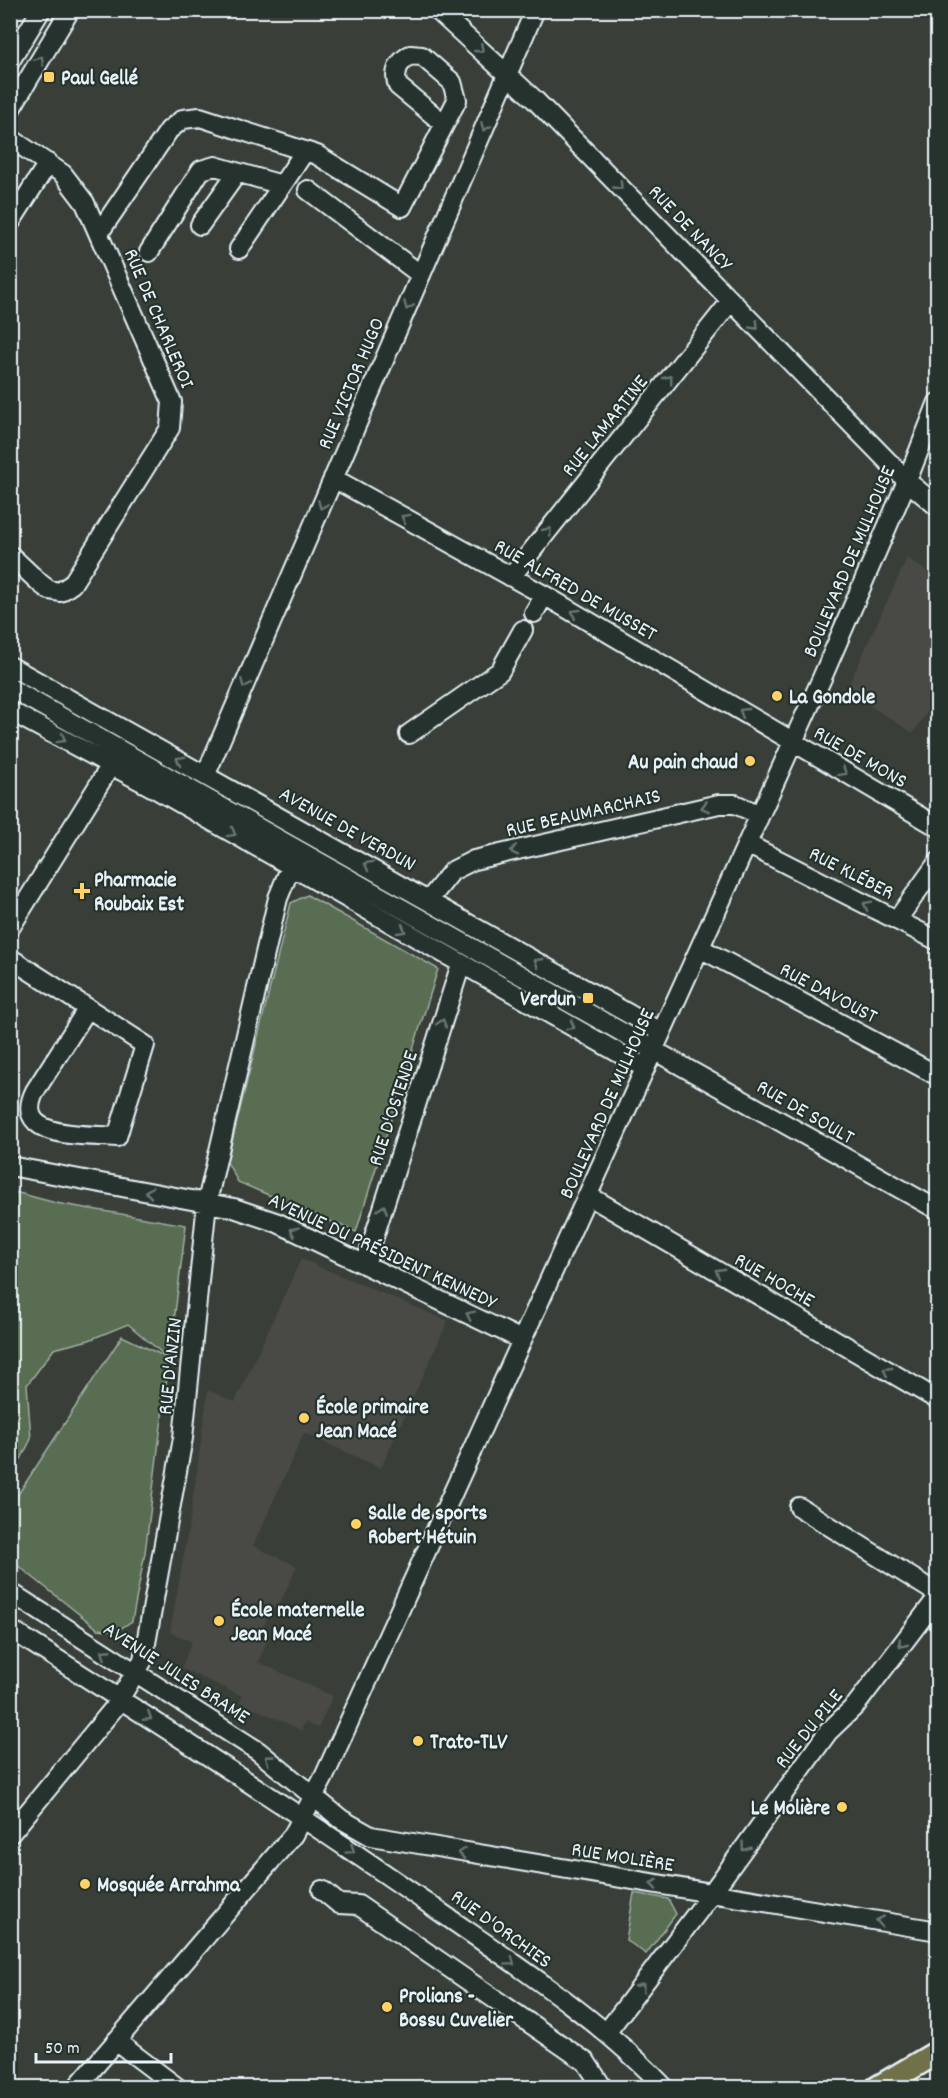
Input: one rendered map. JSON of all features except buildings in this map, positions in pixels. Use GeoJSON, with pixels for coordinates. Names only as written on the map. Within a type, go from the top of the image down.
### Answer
{"type":"FeatureCollection","features":[{"type":"Feature","properties":{"kind":"main road"},"geometry":{"type":"LineString","coordinates":[[882,2085],[938,2052]]}},
{"type":"Feature","properties":{"kind":"main road"},"geometry":{"type":"LineString","coordinates":[[882,2085],[938,2063]]}},
{"type":"Feature","properties":{"kind":"street"},"geometry":{"type":"LineString","coordinates":[[10,61],[41,10]]}},
{"type":"Feature","properties":{"kind":"street"},"geometry":{"type":"LineString","coordinates":[[10,110],[70,10]]}},
{"type":"Feature","properties":{"kind":"street","name":"RUE DE NANCY"},"geometry":{"type":"LineString","coordinates":[[436,10],[508,73],[907,481],[938,507]]}},
{"type":"Feature","properties":{"kind":"street","name":"RUE VICTOR HUGO"},"geometry":{"type":"LineString","coordinates":[[206,774],[535,10]]}},
{"type":"Feature","properties":{"kind":"street"},"geometry":{"type":"LineString","coordinates":[[99,233],[161,138],[183,119],[200,117],[305,150],[328,160],[402,207],[443,123]]}},
{"type":"Feature","properties":{"kind":"street","name":"RUE DE CHARLEROI"},"geometry":{"type":"LineString","coordinates":[[10,138],[48,163],[74,186],[99,233],[173,410],[170,428],[77,578],[60,592],[50,590],[10,555]]}},
{"type":"Feature","properties":{"kind":"street"},"geometry":{"type":"LineString","coordinates":[[240,249],[305,150]]}},
{"type":"Feature","properties":{"kind":"street"},"geometry":{"type":"LineString","coordinates":[[10,223],[48,163]]}},
{"type":"Feature","properties":{"kind":"street"},"geometry":{"type":"LineString","coordinates":[[149,252],[201,170],[215,166],[282,185]]}},
{"type":"Feature","properties":{"kind":"street"},"geometry":{"type":"LineString","coordinates":[[200,225],[237,173]]}},
{"type":"Feature","properties":{"kind":"street"},"geometry":{"type":"LineString","coordinates":[[308,190],[421,275]]}},
{"type":"Feature","properties":{"kind":"street","name":"RUE LAMARTINE"},"geometry":{"type":"LineString","coordinates":[[511,577],[731,301]]}},
{"type":"Feature","properties":{"kind":"street","name":"BOULEVARD DE MULHOUSE"},"geometry":{"type":"LineString","coordinates":[[76,2088],[287,1842],[314,1796],[793,743],[907,481],[938,402]]}},
{"type":"Feature","properties":{"kind":"street","name":"RUE ALFRED DE MUSSET"},"geometry":{"type":"LineString","coordinates":[[333,478],[544,596],[793,743]]}},
{"type":"Feature","properties":{"kind":"street"},"geometry":{"type":"LineString","coordinates":[[534,613],[544,596]]}},
{"type":"Feature","properties":{"kind":"street"},"geometry":{"type":"LineString","coordinates":[[409,734],[500,671],[523,630]]}},
{"type":"Feature","properties":{"kind":"street","name":"AVENUE DE VERDUN"},"geometry":{"type":"LineString","coordinates":[[10,666],[662,1032]]}},
{"type":"Feature","properties":{"kind":"street","name":"RUE DE SOULT"},"geometry":{"type":"LineString","coordinates":[[10,688],[938,1209]]}},
{"type":"Feature","properties":{"kind":"street"},"geometry":{"type":"LineString","coordinates":[[10,711],[291,866],[645,1068]]}},
{"type":"Feature","properties":{"kind":"street","name":"RUE DE MONS"},"geometry":{"type":"LineString","coordinates":[[793,743],[938,827]]}},
{"type":"Feature","properties":{"kind":"street"},"geometry":{"type":"LineString","coordinates":[[10,928],[111,765]]}},
{"type":"Feature","properties":{"kind":"street","name":"RUE BEAUMARCHAIS"},"geometry":{"type":"LineString","coordinates":[[429,900],[452,871],[474,860],[719,804],[735,804],[760,815]]}},
{"type":"Feature","properties":{"kind":"street","name":"RUE KLÉBER"},"geometry":{"type":"LineString","coordinates":[[747,844],[938,941]]}},
{"type":"Feature","properties":{"kind":"street"},"geometry":{"type":"LineString","coordinates":[[897,920],[938,862]]}},
{"type":"Feature","properties":{"kind":"street","name":"RUE D'ANZIN"},"geometry":{"type":"LineString","coordinates":[[10,1834],[120,1700],[137,1673],[146,1648],[183,1438],[207,1202],[278,898],[291,866]]}},
{"type":"Feature","properties":{"kind":"street","name":"RUE DAVOUST"},"geometry":{"type":"LineString","coordinates":[[700,948],[938,1076]]}},
{"type":"Feature","properties":{"kind":"street"},"geometry":{"type":"LineString","coordinates":[[10,958],[88,1008],[145,1045],[117,1137],[50,1131],[37,1124],[32,1117],[31,1099],[35,1091],[88,1008]]}},
{"type":"Feature","properties":{"kind":"street","name":"RUE D'OSTENDE"},"geometry":{"type":"LineString","coordinates":[[365,1265],[461,964]]}},
{"type":"Feature","properties":{"kind":"street","name":"AVENUE DU PRÉSIDENT KENNEDY"},"geometry":{"type":"LineString","coordinates":[[10,1166],[43,1174],[207,1202],[278,1223],[522,1340]]}},
{"type":"Feature","properties":{"kind":"street","name":"RUE HOCHE"},"geometry":{"type":"LineString","coordinates":[[588,1196],[938,1400]]}},
{"type":"Feature","properties":{"kind":"street"},"geometry":{"type":"LineString","coordinates":[[799,1507],[938,1596]]}},
{"type":"Feature","properties":{"kind":"street","name":"AVENUE JULES BRAME"},"geometry":{"type":"LineString","coordinates":[[10,1592],[265,1756],[314,1796]]}},
{"type":"Feature","properties":{"kind":"street","name":"RUE DU PILE"},"geometry":{"type":"LineString","coordinates":[[606,2033],[712,1893],[828,1732],[856,1705],[938,1596]]}},
{"type":"Feature","properties":{"kind":"street"},"geometry":{"type":"LineString","coordinates":[[10,1629],[303,1817]]}},
{"type":"Feature","properties":{"kind":"street","name":"RUE MOLIÈRE"},"geometry":{"type":"LineString","coordinates":[[314,1796],[356,1829],[371,1836],[938,1930]]}},
{"type":"Feature","properties":{"kind":"street","name":"RUE D'ORCHIES"},"geometry":{"type":"LineString","coordinates":[[303,1817],[502,1955],[606,2033],[665,2088]]}},
{"type":"Feature","properties":{"kind":"street"},"geometry":{"type":"LineString","coordinates":[[386,1874],[382,1867],[383,1858],[391,1849],[404,1843]]}},
{"type":"Feature","properties":{"kind":"street"},"geometry":{"type":"LineString","coordinates":[[322,1890],[339,1904],[358,1905],[586,2062],[603,2088]]}},
{"type":"Feature","properties":{"kind":"street"},"geometry":{"type":"LineString","coordinates":[[116,2041],[178,2088]]}},
{"type":"Feature","properties":{"kind":"shaded area"},"geometry":{"type":"Polygon","coordinates":[[[907,558],[938,579],[937,697],[913,733],[846,691],[907,558]]]}},
{"type":"Feature","properties":{"kind":"shaded area","name":"École primaire Jean Macé"},"geometry":{"type":"Polygon","coordinates":[[[301,1259],[448,1321],[381,1468],[304,1433],[253,1546],[297,1566],[277,1610],[271,1608],[261,1633],[269,1637],[258,1662],[333,1696],[318,1728],[305,1722],[301,1730],[240,1702],[242,1696],[181,1668],[192,1642],[170,1632],[190,1520],[208,1390],[235,1402],[301,1259]]]}},
{"type":"Feature","properties":{"kind":"green space"},"geometry":{"type":"Polygon","coordinates":[[[307,895],[438,969],[356,1232],[238,1182],[227,1162],[291,903],[307,895]]]}},
{"type":"Feature","properties":{"kind":"green space"},"geometry":{"type":"Polygon","coordinates":[[[11,1191],[56,1203],[186,1225],[145,1553],[132,1621],[117,1631],[98,1629],[11,1560],[11,1505],[122,1336],[168,1358],[128,1324],[89,1340],[54,1349],[27,1385],[31,1439],[21,1459],[11,1452],[11,1191]]]}},
{"type":"Feature","properties":{"kind":"green space"},"geometry":{"type":"Polygon","coordinates":[[[634,1893],[668,1899],[676,1914],[646,1954],[626,1940],[634,1893]]]}},
{"type":"Feature","properties":{"kind":"place","name":"Paul Gellé"},"geometry":{"type":"Point","coordinates":[49,77]}},
{"type":"Feature","properties":{"kind":"place","name":"La Gondole"},"geometry":{"type":"Point","coordinates":[777,696]}},
{"type":"Feature","properties":{"kind":"place","name":"Au pain chaud"},"geometry":{"type":"Point","coordinates":[750,761]}},
{"type":"Feature","properties":{"kind":"place","name":"Pharmacie Roubaix Est"},"geometry":{"type":"Point","coordinates":[82,891]}},
{"type":"Feature","properties":{"kind":"place","name":"Verdun"},"geometry":{"type":"Point","coordinates":[588,998]}},
{"type":"Feature","properties":{"kind":"place","name":"École primaire Jean Macé"},"geometry":{"type":"Point","coordinates":[304,1418]}},
{"type":"Feature","properties":{"kind":"place","name":"Salle de sports Robert Hétuin"},"geometry":{"type":"Point","coordinates":[356,1524]}},
{"type":"Feature","properties":{"kind":"place","name":"École maternelle Jean Macé"},"geometry":{"type":"Point","coordinates":[219,1621]}},
{"type":"Feature","properties":{"kind":"place","name":"Trato-TLV"},"geometry":{"type":"Point","coordinates":[418,1741]}},
{"type":"Feature","properties":{"kind":"place","name":"Le Molière"},"geometry":{"type":"Point","coordinates":[842,1807]}},
{"type":"Feature","properties":{"kind":"place","name":"Mosquée Arrahma"},"geometry":{"type":"Point","coordinates":[85,1884]}},
{"type":"Feature","properties":{"kind":"place","name":"Prolians - Bossu Cuvelier"},"geometry":{"type":"Point","coordinates":[387,2007]}}]}
